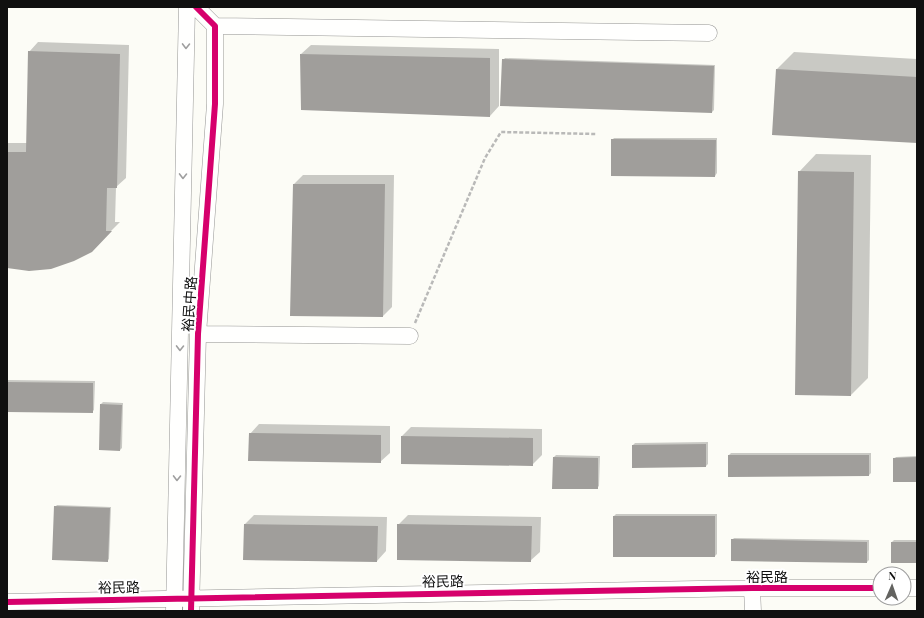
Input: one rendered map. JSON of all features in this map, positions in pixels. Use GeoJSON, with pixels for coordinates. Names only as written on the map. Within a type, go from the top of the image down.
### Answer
{"type":"FeatureCollection","features":[{"type":"Feature","properties":{"kind":"street","name":"裕民中路"},"geometry":{"type":"LineString","coordinates":[[174,604],[187,7]]}},
{"type":"Feature","properties":{"kind":"street"},"geometry":{"type":"LineString","coordinates":[[196,7],[215,26],[709,34]]}},
{"type":"Feature","properties":{"kind":"street","name":"裕民中路"},"geometry":{"type":"LineString","coordinates":[[192,604],[198,334],[215,104],[215,26]]}},
{"type":"Feature","properties":{"kind":"street"},"geometry":{"type":"LineString","coordinates":[[198,334],[410,336]]}},
{"type":"Feature","properties":{"kind":"street","name":"裕民路"},"geometry":{"type":"LineString","coordinates":[[7,602],[192,604],[752,588],[872,588]]}},
{"type":"Feature","properties":{"kind":"street"},"geometry":{"type":"LineString","coordinates":[[752,588],[753,611]]}},
{"type":"Feature","properties":{"kind":"path"},"geometry":{"type":"LineString","coordinates":[[410,336],[486,158],[501,132],[596,134]]}},
{"type":"Feature","properties":{"kind":"building"},"geometry":{"type":"Polygon","coordinates":[[[28,51],[120,54],[117,188],[107,188],[106,231],[112,231],[92,252],[74,261],[51,269],[29,271],[7,268],[7,152],[26,152],[28,51]]]}},
{"type":"Feature","properties":{"kind":"building"},"geometry":{"type":"Polygon","coordinates":[[[300,54],[490,58],[490,117],[301,110],[300,54]]]}},
{"type":"Feature","properties":{"kind":"building"},"geometry":{"type":"Polygon","coordinates":[[[502,59],[714,66],[712,113],[500,106],[502,59]]]}},
{"type":"Feature","properties":{"kind":"building"},"geometry":{"type":"Polygon","coordinates":[[[776,69],[917,77],[917,143],[772,135],[776,69]]]}},
{"type":"Feature","properties":{"kind":"building"},"geometry":{"type":"Polygon","coordinates":[[[611,139],[716,140],[715,177],[611,176],[611,139]]]}},
{"type":"Feature","properties":{"kind":"building"},"geometry":{"type":"Polygon","coordinates":[[[798,171],[854,172],[851,396],[795,395],[798,171]]]}},
{"type":"Feature","properties":{"kind":"building"},"geometry":{"type":"Polygon","coordinates":[[[293,184],[385,184],[383,317],[290,316],[293,184]]]}},
{"type":"Feature","properties":{"kind":"building"},"geometry":{"type":"Polygon","coordinates":[[[7,382],[93,383],[93,413],[7,412],[7,382]]]}},
{"type":"Feature","properties":{"kind":"building"},"geometry":{"type":"Polygon","coordinates":[[[100,404],[122,405],[120,451],[99,450],[100,404]]]}},
{"type":"Feature","properties":{"kind":"building"},"geometry":{"type":"Polygon","coordinates":[[[249,433],[381,435],[381,463],[248,461],[249,433]]]}},
{"type":"Feature","properties":{"kind":"building"},"geometry":{"type":"Polygon","coordinates":[[[401,436],[533,438],[533,466],[401,464],[401,436]]]}},
{"type":"Feature","properties":{"kind":"building"},"geometry":{"type":"Polygon","coordinates":[[[706,444],[706,467],[632,468],[632,445],[706,444]]]}},
{"type":"Feature","properties":{"kind":"building"},"geometry":{"type":"Polygon","coordinates":[[[728,455],[869,455],[869,476],[728,477],[728,455]]]}},
{"type":"Feature","properties":{"kind":"building"},"geometry":{"type":"Polygon","coordinates":[[[553,457],[598,458],[598,489],[552,489],[553,457]]]}},
{"type":"Feature","properties":{"kind":"building"},"geometry":{"type":"Polygon","coordinates":[[[917,457],[917,482],[893,482],[893,458],[917,457]]]}},
{"type":"Feature","properties":{"kind":"building"},"geometry":{"type":"Polygon","coordinates":[[[54,506],[110,508],[108,562],[52,560],[54,506]]]}},
{"type":"Feature","properties":{"kind":"building"},"geometry":{"type":"Polygon","coordinates":[[[613,516],[715,516],[715,557],[613,557],[613,516]]]}},
{"type":"Feature","properties":{"kind":"building"},"geometry":{"type":"Polygon","coordinates":[[[244,524],[378,526],[377,562],[243,560],[244,524]]]}},
{"type":"Feature","properties":{"kind":"building"},"geometry":{"type":"Polygon","coordinates":[[[397,524],[532,526],[531,562],[397,560],[397,524]]]}},
{"type":"Feature","properties":{"kind":"building"},"geometry":{"type":"Polygon","coordinates":[[[731,539],[867,542],[867,563],[731,561],[731,539]]]}},
{"type":"Feature","properties":{"kind":"building"},"geometry":{"type":"Polygon","coordinates":[[[891,542],[917,542],[917,563],[891,563],[891,542]]]}},
{"type":"Feature","properties":{"kind":"cycle path"},"geometry":{"type":"LineString","coordinates":[[191,611],[198,334],[215,104],[215,26],[196,7]]}},
{"type":"Feature","properties":{"kind":"cycle path"},"geometry":{"type":"LineString","coordinates":[[7,602],[752,588],[872,588]]}}]}
